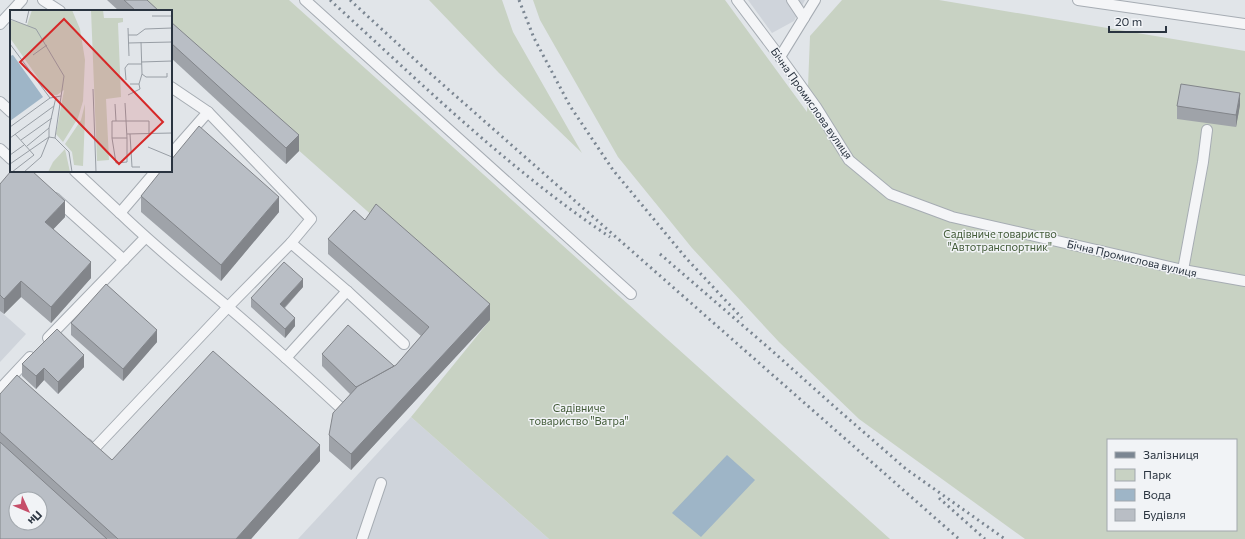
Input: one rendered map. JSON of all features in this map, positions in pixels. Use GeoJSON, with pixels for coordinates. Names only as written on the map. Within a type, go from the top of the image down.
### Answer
{"type":"FeatureCollection","features":[{"type":"Feature","properties":{"kind":"lane"},"geometry":{"type":"LineString","coordinates":[[14,10],[22,0]]}},
{"type":"Feature","properties":{"kind":"lane"},"geometry":{"type":"LineString","coordinates":[[43,0],[58,10]]}},
{"type":"Feature","properties":{"kind":"lane"},"geometry":{"type":"LineString","coordinates":[[305,0],[631,294]]}},
{"type":"Feature","properties":{"kind":"lane","name":"Бічна Промислова вулиця"},"geometry":{"type":"LineString","coordinates":[[737,0],[816,107],[849,160],[890,194],[952,217],[1183,270],[1245,281]]}},
{"type":"Feature","properties":{"kind":"lane"},"geometry":{"type":"LineString","coordinates":[[792,0],[804,18]]}},
{"type":"Feature","properties":{"kind":"lane"},"geometry":{"type":"LineString","coordinates":[[780,57],[815,0]]}},
{"type":"Feature","properties":{"kind":"lane"},"geometry":{"type":"LineString","coordinates":[[1078,0],[1245,24]]}},
{"type":"Feature","properties":{"kind":"lane"},"geometry":{"type":"LineString","coordinates":[[0,24],[10,14]]}},
{"type":"Feature","properties":{"kind":"lane"},"geometry":{"type":"LineString","coordinates":[[82,439],[93,450],[228,307],[291,243],[311,219],[208,112],[172,88]]}},
{"type":"Feature","properties":{"kind":"lane"},"geometry":{"type":"LineString","coordinates":[[0,102],[10,111]]}},
{"type":"Feature","properties":{"kind":"lane"},"geometry":{"type":"LineString","coordinates":[[172,153],[208,112]]}},
{"type":"Feature","properties":{"kind":"lane"},"geometry":{"type":"LineString","coordinates":[[1183,270],[1203,162],[1207,130]]}},
{"type":"Feature","properties":{"kind":"lane"},"geometry":{"type":"LineString","coordinates":[[0,149],[10,158]]}},
{"type":"Feature","properties":{"kind":"lane"},"geometry":{"type":"LineString","coordinates":[[76,172],[145,238],[228,307],[343,410]]}},
{"type":"Feature","properties":{"kind":"lane"},"geometry":{"type":"LineString","coordinates":[[120,213],[155,172]]}},
{"type":"Feature","properties":{"kind":"lane"},"geometry":{"type":"LineString","coordinates":[[48,192],[124,260]]}},
{"type":"Feature","properties":{"kind":"lane"},"geometry":{"type":"LineString","coordinates":[[0,389],[16,378],[145,238]]}},
{"type":"Feature","properties":{"kind":"lane"},"geometry":{"type":"LineString","coordinates":[[291,243],[347,291],[404,344]]}},
{"type":"Feature","properties":{"kind":"lane"},"geometry":{"type":"LineString","coordinates":[[286,358],[347,291]]}},
{"type":"Feature","properties":{"kind":"lane"},"geometry":{"type":"LineString","coordinates":[[362,539],[381,483]]}},
{"type":"Feature","properties":{"kind":"shaded area"},"geometry":{"type":"Polygon","coordinates":[[[748,0],[805,0],[794,21],[772,33],[748,0]]]}},
{"type":"Feature","properties":{"kind":"shaded area"},"geometry":{"type":"Polygon","coordinates":[[[0,311],[26,334],[0,362],[0,311]]]}},
{"type":"Feature","properties":{"kind":"shaded area"},"geometry":{"type":"Polygon","coordinates":[[[411,417],[549,539],[298,539],[411,417]]]}},
{"type":"Feature","properties":{"kind":"green space","name":"Садівниче товариство \"Ватра\""},"geometry":{"type":"Polygon","coordinates":[[[129,0],[289,0],[890,539],[549,539],[411,417],[490,320],[172,38],[172,10],[140,10],[129,0]]]}},
{"type":"Feature","properties":{"kind":"green space"},"geometry":{"type":"Polygon","coordinates":[[[429,0],[502,0],[513,32],[582,153],[499,73],[429,0]]]}},
{"type":"Feature","properties":{"kind":"green space","name":"Садівниче товариство \"Автотранспортник\""},"geometry":{"type":"Polygon","coordinates":[[[533,0],[725,0],[807,112],[810,36],[842,0],[939,0],[1245,51],[1245,539],[1025,539],[859,419],[779,342],[692,248],[618,157],[540,20],[533,0]]]}},
{"type":"Feature","properties":{"kind":"water"},"geometry":{"type":"Polygon","coordinates":[[[727,455],[755,480],[701,537],[672,513],[727,455]]]}},
{"type":"Feature","properties":{"kind":"building"},"geometry":{"type":"Polygon","coordinates":[[[124,0],[147,0],[158,10],[135,10],[124,0]]]}},
{"type":"Feature","properties":{"kind":"building"},"geometry":{"type":"Polygon","coordinates":[[[172,23],[299,135],[286,148],[172,44],[172,23]]]}},
{"type":"Feature","properties":{"kind":"building"},"geometry":{"type":"Polygon","coordinates":[[[1181,84],[1240,93],[1236,115],[1177,106],[1181,84]]]}},
{"type":"Feature","properties":{"kind":"building"},"geometry":{"type":"Polygon","coordinates":[[[199,126],[279,197],[221,265],[141,196],[160,172],[172,172],[172,159],[199,126]]]}},
{"type":"Feature","properties":{"kind":"building"},"geometry":{"type":"Polygon","coordinates":[[[10,172],[33,172],[65,201],[45,222],[91,262],[51,307],[21,281],[4,299],[0,295],[0,184],[10,172]]]}},
{"type":"Feature","properties":{"kind":"building"},"geometry":{"type":"Polygon","coordinates":[[[376,204],[490,304],[351,454],[329,435],[333,413],[358,386],[396,365],[429,327],[328,239],[354,210],[365,220],[376,204]]]}},
{"type":"Feature","properties":{"kind":"building"},"geometry":{"type":"Polygon","coordinates":[[[284,262],[303,279],[280,304],[295,318],[285,329],[251,298],[284,262]]]}},
{"type":"Feature","properties":{"kind":"building"},"geometry":{"type":"Polygon","coordinates":[[[106,284],[157,330],[123,369],[71,323],[106,284]]]}},
{"type":"Feature","properties":{"kind":"building"},"geometry":{"type":"Polygon","coordinates":[[[348,325],[394,366],[356,387],[322,354],[348,325]]]}},
{"type":"Feature","properties":{"kind":"building"},"geometry":{"type":"Polygon","coordinates":[[[57,329],[84,355],[58,382],[44,368],[36,376],[22,364],[57,329]]]}},
{"type":"Feature","properties":{"kind":"building"},"geometry":{"type":"Polygon","coordinates":[[[213,351],[320,445],[236,539],[118,539],[0,432],[0,394],[17,375],[112,460],[213,351]]]}},
{"type":"Feature","properties":{"kind":"building"},"geometry":{"type":"Polygon","coordinates":[[[0,442],[107,539],[0,539],[0,442]]]}},
{"type":"Feature","properties":{"kind":"railway"},"geometry":{"type":"LineString","coordinates":[[330,0],[500,154],[572,211],[610,237]]}},
{"type":"Feature","properties":{"kind":"railway"},"geometry":{"type":"LineString","coordinates":[[350,0],[424,68],[959,539]]}},
{"type":"Feature","properties":{"kind":"railway"},"geometry":{"type":"LineString","coordinates":[[519,0],[534,38],[570,106],[613,170],[686,258],[742,318]]}},
{"type":"Feature","properties":{"kind":"railway"},"geometry":{"type":"LineString","coordinates":[[660,254],[906,469],[1005,539]]}},
{"type":"Feature","properties":{"kind":"railway"},"geometry":{"type":"LineString","coordinates":[[939,498],[985,539]]}}]}
